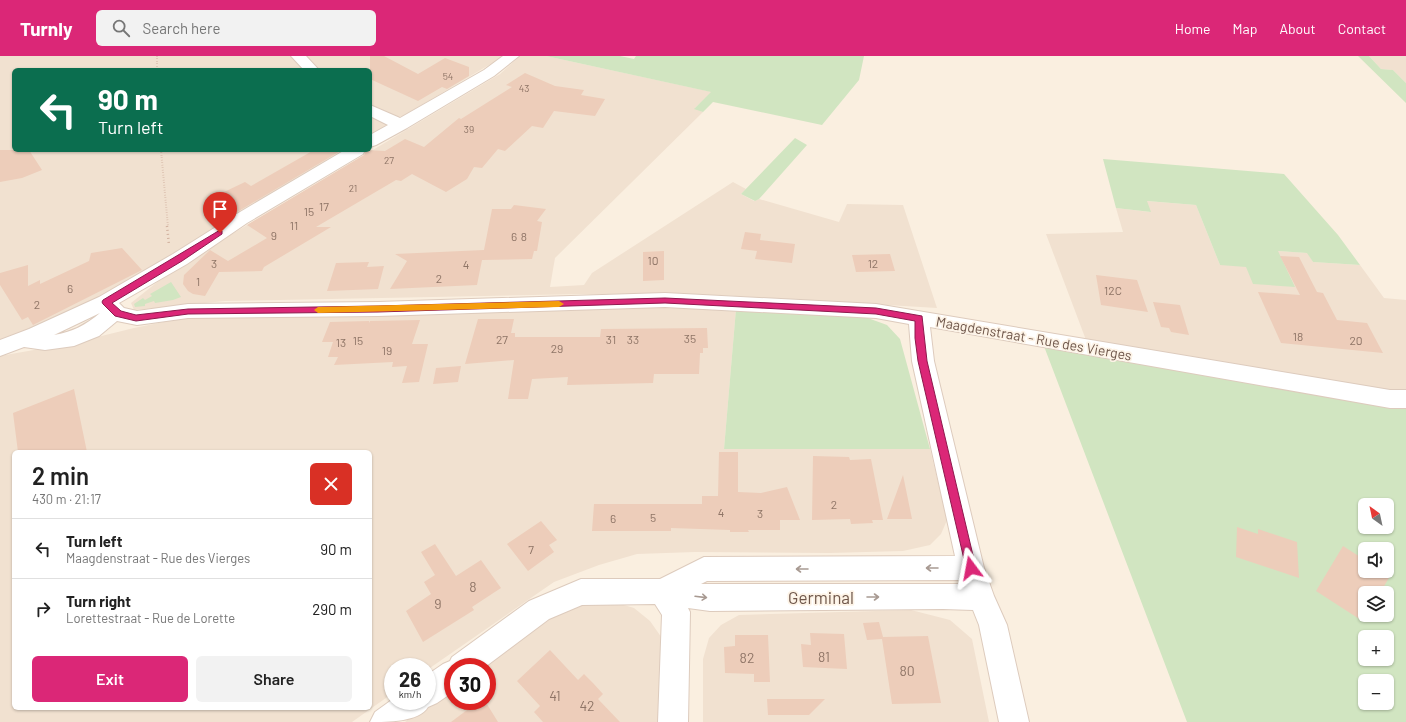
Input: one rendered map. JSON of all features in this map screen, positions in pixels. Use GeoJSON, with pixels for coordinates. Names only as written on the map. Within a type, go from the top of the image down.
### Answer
{"type":"FeatureCollection","features":[{"type":"Feature","properties":{"kind":"street"},"geometry":{"type":"LineString","coordinates":[[298,56],[310,68]]}},
{"type":"Feature","properties":{"kind":"street"},"geometry":{"type":"LineString","coordinates":[[372,141],[489,73],[512,56]]}},
{"type":"Feature","properties":{"kind":"street"},"geometry":{"type":"LineString","coordinates":[[372,111],[401,125]]}},
{"type":"Feature","properties":{"kind":"street"},"geometry":{"type":"LineString","coordinates":[[0,348],[24,339],[38,344],[76,338],[98,326],[111,306],[180,259],[241,219],[354,152]]}},
{"type":"Feature","properties":{"kind":"street","name":"Maagdenstraat - Rue des Vierges"},"geometry":{"type":"LineString","coordinates":[[111,306],[128,317],[136,318],[188,312],[378,309],[665,300],[876,311],[1241,374],[1384,398],[1406,400]]}},
{"type":"Feature","properties":{"kind":"street"},"geometry":{"type":"LineString","coordinates":[[919,318],[923,361],[971,568],[981,598],[993,625],[1014,722]]}},
{"type":"Feature","properties":{"kind":"street","name":"Germinal"},"geometry":{"type":"LineString","coordinates":[[662,592],[704,569],[971,568]]}},
{"type":"Feature","properties":{"kind":"street","name":"Germinal"},"geometry":{"type":"LineString","coordinates":[[474,658],[539,610],[581,592],[624,590],[662,592],[710,598],[943,596],[981,598]]}},
{"type":"Feature","properties":{"kind":"street"},"geometry":{"type":"LineString","coordinates":[[662,592],[676,612],[673,722]]}},
{"type":"Feature","properties":{"kind":"street"},"geometry":{"type":"LineString","coordinates":[[385,722],[403,710]]}},
{"type":"Feature","properties":{"kind":"path"},"geometry":{"type":"LineString","coordinates":[[157,56],[157,68]]}},
{"type":"Feature","properties":{"kind":"path"},"geometry":{"type":"LineString","coordinates":[[161,152],[169,247],[180,259]]}},
{"type":"Feature","properties":{"kind":"shaded area"},"geometry":{"type":"Polygon","coordinates":[[[0,56],[294,56],[305,68],[12,68],[12,152],[344,152],[160,264],[88,304],[0,340],[0,56]]]}},
{"type":"Feature","properties":{"kind":"shaded area"},"geometry":{"type":"Polygon","coordinates":[[[302,56],[504,56],[403,116],[391,117],[372,107],[372,68],[315,68],[302,56]]]}},
{"type":"Feature","properties":{"kind":"shaded area"},"geometry":{"type":"Polygon","coordinates":[[[520,56],[546,56],[712,92],[695,108],[703,112],[555,258],[550,287],[584,285],[592,273],[733,182],[746,189],[741,194],[754,201],[759,199],[839,222],[847,204],[903,205],[937,308],[720,295],[581,294],[225,301],[134,310],[131,303],[156,283],[217,243],[369,152],[372,152],[372,150],[500,74],[520,56]]]}},
{"type":"Feature","properties":{"kind":"shaded area"},"geometry":{"type":"Polygon","coordinates":[[[1369,56],[1406,56],[1406,83],[1393,70],[1381,69],[1369,56]]]}},
{"type":"Feature","properties":{"kind":"shaded area"},"geometry":{"type":"Polygon","coordinates":[[[372,113],[386,123],[387,126],[372,135],[372,113]]]}},
{"type":"Feature","properties":{"kind":"shaded area"},"geometry":{"type":"Polygon","coordinates":[[[1146,201],[1196,205],[1220,265],[1277,251],[1308,253],[1313,262],[1360,265],[1384,298],[1406,300],[1406,394],[1086,340],[1046,234],[1123,232],[1116,208],[1150,212],[1146,201]]]}},
{"type":"Feature","properties":{"kind":"shaded area"},"geometry":{"type":"Polygon","coordinates":[[[581,307],[736,309],[724,449],[930,449],[948,518],[941,534],[930,545],[903,551],[829,553],[695,552],[637,554],[599,565],[554,582],[436,664],[436,658],[384,658],[384,699],[372,708],[372,450],[12,450],[12,710],[369,710],[352,722],[0,722],[0,356],[73,343],[134,328],[198,315],[581,307]]]}},
{"type":"Feature","properties":{"kind":"shaded area"},"geometry":{"type":"Polygon","coordinates":[[[614,602],[634,608],[650,621],[664,641],[666,722],[405,722],[421,710],[436,710],[436,699],[444,694],[444,710],[496,710],[496,658],[494,658],[556,614],[572,605],[614,602]]]}},
{"type":"Feature","properties":{"kind":"shaded area"},"geometry":{"type":"Polygon","coordinates":[[[911,610],[950,620],[972,639],[989,722],[703,722],[703,659],[709,638],[721,625],[739,615],[911,610]]]}},
{"type":"Feature","properties":{"kind":"green space"},"geometry":{"type":"Polygon","coordinates":[[[546,56],[620,56],[634,59],[636,56],[864,56],[859,80],[822,125],[713,102],[703,112],[694,109],[711,92],[546,56]]]}},
{"type":"Feature","properties":{"kind":"green space"},"geometry":{"type":"Polygon","coordinates":[[[1358,56],[1369,56],[1381,69],[1393,70],[1406,83],[1406,103],[1358,56]]]}},
{"type":"Feature","properties":{"kind":"green space"},"geometry":{"type":"Polygon","coordinates":[[[795,138],[807,145],[759,199],[755,201],[741,194],[795,138]]]}},
{"type":"Feature","properties":{"kind":"green space"},"geometry":{"type":"Polygon","coordinates":[[[1103,159],[1284,174],[1338,235],[1360,265],[1313,262],[1307,253],[1278,251],[1295,287],[1253,284],[1246,267],[1220,265],[1196,205],[1147,201],[1151,212],[1116,208],[1103,159]]]}},
{"type":"Feature","properties":{"kind":"green space"},"geometry":{"type":"Polygon","coordinates":[[[171,282],[181,297],[155,303],[154,301],[145,304],[145,306],[135,307],[134,304],[143,298],[145,300],[152,296],[150,294],[171,282]]]}},
{"type":"Feature","properties":{"kind":"green space"},"geometry":{"type":"Polygon","coordinates":[[[736,309],[865,317],[887,325],[900,339],[930,449],[724,449],[736,309]]]}},
{"type":"Feature","properties":{"kind":"green space"},"geometry":{"type":"Polygon","coordinates":[[[1042,341],[1406,404],[1406,722],[1187,722],[1042,341]]]}},
{"type":"Feature","properties":{"kind":"building"},"geometry":{"type":"Polygon","coordinates":[[[370,56],[384,56],[418,74],[445,58],[469,67],[469,76],[447,89],[442,87],[418,101],[372,80],[372,68],[370,68],[370,56]]]}},
{"type":"Feature","properties":{"kind":"building"},"geometry":{"type":"Polygon","coordinates":[[[525,73],[555,86],[584,90],[581,95],[605,99],[595,116],[554,111],[543,128],[532,126],[505,151],[498,149],[482,168],[474,167],[467,179],[446,192],[412,174],[401,181],[396,180],[316,227],[331,227],[264,267],[262,271],[219,272],[205,296],[193,294],[188,291],[183,284],[184,275],[210,250],[228,261],[267,238],[247,225],[364,155],[365,152],[372,152],[372,150],[385,151],[405,139],[424,147],[459,118],[461,119],[512,87],[506,85],[525,73]]]}},
{"type":"Feature","properties":{"kind":"building"},"geometry":{"type":"Polygon","coordinates":[[[0,150],[12,150],[12,152],[30,152],[42,170],[22,178],[0,182],[0,150]]]}},
{"type":"Feature","properties":{"kind":"building"},"geometry":{"type":"Polygon","coordinates":[[[310,152],[339,152],[232,215],[221,207],[232,201],[229,200],[232,198],[224,192],[245,182],[251,186],[310,152]]]}},
{"type":"Feature","properties":{"kind":"building"},"geometry":{"type":"Polygon","coordinates":[[[514,205],[546,209],[537,221],[542,222],[537,251],[534,251],[532,259],[482,260],[477,285],[390,289],[407,261],[395,254],[484,250],[492,209],[511,209],[514,205]]]}},
{"type":"Feature","properties":{"kind":"building"},"geometry":{"type":"Polygon","coordinates":[[[745,232],[761,234],[760,240],[795,244],[792,263],[755,259],[757,251],[741,249],[745,232]]]}},
{"type":"Feature","properties":{"kind":"building"},"geometry":{"type":"Polygon","coordinates":[[[122,248],[142,270],[33,325],[28,317],[22,320],[0,285],[0,273],[28,265],[28,286],[40,280],[40,284],[89,261],[91,253],[122,248]]]}},
{"type":"Feature","properties":{"kind":"building"},"geometry":{"type":"Polygon","coordinates":[[[664,251],[664,280],[643,281],[643,252],[664,251]]]}},
{"type":"Feature","properties":{"kind":"building"},"geometry":{"type":"Polygon","coordinates":[[[890,254],[895,271],[856,272],[852,255],[890,254]]]}},
{"type":"Feature","properties":{"kind":"building"},"geometry":{"type":"Polygon","coordinates":[[[1280,256],[1299,257],[1317,292],[1323,293],[1337,320],[1367,323],[1383,353],[1281,343],[1258,292],[1300,295],[1280,256]]]}},
{"type":"Feature","properties":{"kind":"building"},"geometry":{"type":"Polygon","coordinates":[[[369,262],[367,267],[384,266],[378,289],[327,291],[336,263],[369,262]]]}},
{"type":"Feature","properties":{"kind":"building"},"geometry":{"type":"Polygon","coordinates":[[[1096,275],[1137,280],[1148,312],[1101,305],[1096,275]]]}},
{"type":"Feature","properties":{"kind":"building"},"geometry":{"type":"Polygon","coordinates":[[[1153,302],[1180,305],[1189,335],[1171,332],[1169,328],[1161,327],[1153,302]]]}},
{"type":"Feature","properties":{"kind":"building"},"geometry":{"type":"Polygon","coordinates":[[[478,319],[514,319],[511,333],[515,333],[515,337],[600,337],[601,329],[707,328],[708,348],[703,348],[703,353],[700,353],[699,374],[654,374],[653,383],[567,385],[568,377],[532,379],[528,399],[508,399],[514,360],[465,364],[478,319]]]}},
{"type":"Feature","properties":{"kind":"building"},"geometry":{"type":"Polygon","coordinates":[[[420,320],[412,344],[428,344],[419,382],[402,383],[407,366],[392,367],[393,362],[334,365],[338,357],[328,357],[333,342],[322,342],[330,322],[369,321],[369,323],[370,321],[420,320]]]}},
{"type":"Feature","properties":{"kind":"building"},"geometry":{"type":"Polygon","coordinates":[[[461,366],[458,382],[433,384],[436,368],[461,366]]]}},
{"type":"Feature","properties":{"kind":"building"},"geometry":{"type":"Polygon","coordinates":[[[74,389],[87,450],[18,450],[13,413],[74,389]]]}},
{"type":"Feature","properties":{"kind":"building"},"geometry":{"type":"Polygon","coordinates":[[[719,452],[738,452],[738,492],[761,493],[787,487],[800,520],[780,520],[780,530],[748,530],[749,532],[671,528],[671,531],[592,531],[594,504],[702,504],[702,496],[718,496],[719,452]]]}},
{"type":"Feature","properties":{"kind":"building"},"geometry":{"type":"Polygon","coordinates":[[[813,456],[849,457],[850,460],[871,459],[883,520],[872,520],[873,523],[851,524],[850,519],[812,520],[813,456]]]}},
{"type":"Feature","properties":{"kind":"building"},"geometry":{"type":"Polygon","coordinates":[[[903,475],[912,519],[887,519],[903,475]]]}},
{"type":"Feature","properties":{"kind":"building"},"geometry":{"type":"Polygon","coordinates":[[[541,521],[557,540],[549,545],[554,552],[528,571],[507,544],[541,521]]]}},
{"type":"Feature","properties":{"kind":"building"},"geometry":{"type":"Polygon","coordinates":[[[1237,527],[1258,534],[1258,529],[1297,542],[1299,578],[1236,557],[1237,527]]]}},
{"type":"Feature","properties":{"kind":"building"},"geometry":{"type":"Polygon","coordinates":[[[435,544],[456,576],[481,560],[501,588],[472,607],[474,610],[423,642],[406,611],[431,594],[424,582],[435,575],[421,552],[435,544]]]}},
{"type":"Feature","properties":{"kind":"building"},"geometry":{"type":"Polygon","coordinates":[[[1343,546],[1358,556],[1358,578],[1389,578],[1384,586],[1358,586],[1358,618],[1316,591],[1343,546]]]}},
{"type":"Feature","properties":{"kind":"building"},"geometry":{"type":"Polygon","coordinates":[[[879,622],[883,637],[928,636],[941,703],[892,704],[882,639],[867,640],[863,623],[879,622]]]}},
{"type":"Feature","properties":{"kind":"building"},"geometry":{"type":"Polygon","coordinates":[[[810,633],[844,634],[847,669],[803,667],[801,644],[811,645],[810,633]]]}},
{"type":"Feature","properties":{"kind":"building"},"geometry":{"type":"Polygon","coordinates":[[[735,635],[768,635],[770,682],[754,682],[754,674],[725,673],[724,647],[735,646],[735,635]]]}},
{"type":"Feature","properties":{"kind":"building"},"geometry":{"type":"Polygon","coordinates":[[[550,650],[578,680],[584,674],[593,683],[603,694],[598,699],[620,722],[543,722],[534,712],[540,706],[517,681],[550,650]]]}},
{"type":"Feature","properties":{"kind":"building"},"geometry":{"type":"Polygon","coordinates":[[[767,699],[825,699],[809,715],[768,715],[767,699]]]}},
{"type":"Feature","properties":{"kind":"building"},"geometry":{"type":"Polygon","coordinates":[[[467,710],[491,710],[498,722],[451,722],[467,710]]]}},
{"type":"Feature","properties":{"kind":"slow traffic"},"geometry":{"type":"LineString","coordinates":[[318,310],[559,304]]}},
{"type":"Feature","properties":{"kind":"route"},"geometry":{"type":"LineString","coordinates":[[220,233],[180,259],[106,302],[118,314],[136,318],[197,311],[228,312],[378,309],[665,300],[876,311],[919,318],[923,361],[971,568]]}}]}
